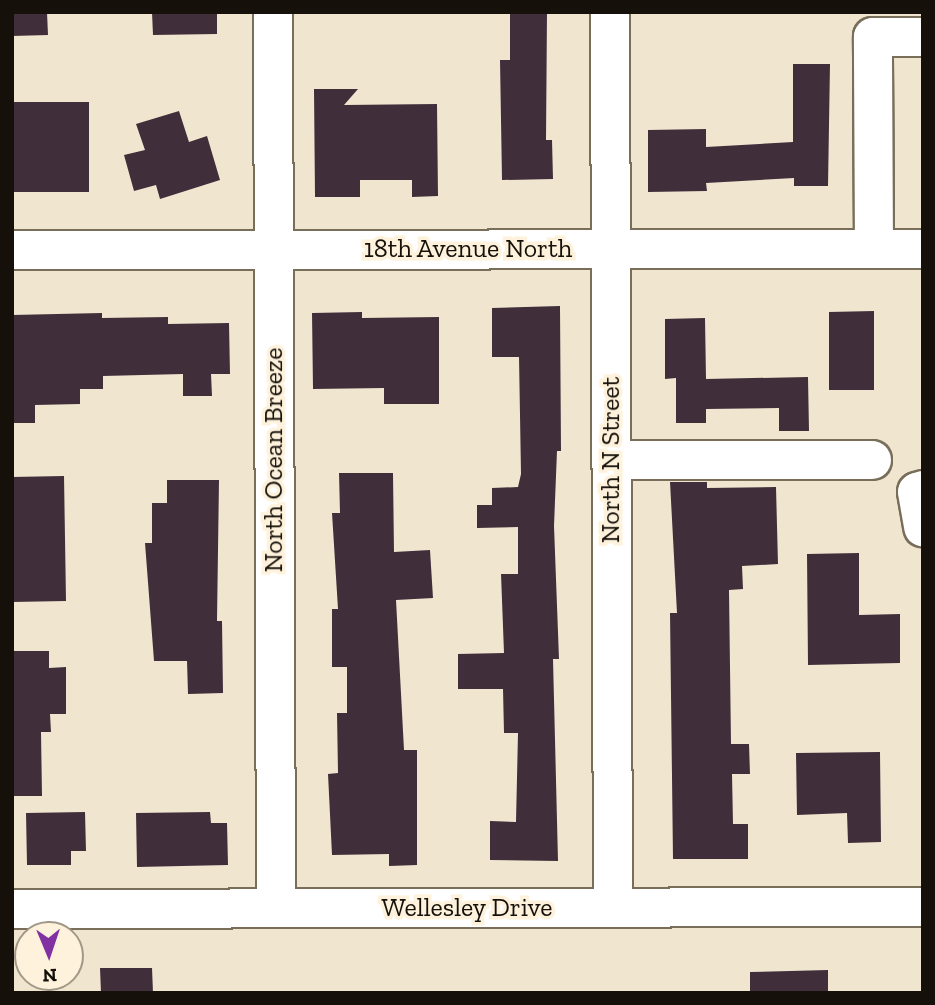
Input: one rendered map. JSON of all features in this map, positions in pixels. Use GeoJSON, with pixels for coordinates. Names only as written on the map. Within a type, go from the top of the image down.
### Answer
{"type":"FeatureCollection","features":[{"type":"Feature","properties":{"kind":"street","name":"North Ocean Breeze"},"geometry":{"type":"LineString","coordinates":[[273,12],[276,908]]}},
{"type":"Feature","properties":{"kind":"street","name":"North N Street"},"geometry":{"type":"LineString","coordinates":[[610,12],[613,907]]}},
{"type":"Feature","properties":{"kind":"street"},"geometry":{"type":"LineString","coordinates":[[873,249],[873,37],[923,37]]}},
{"type":"Feature","properties":{"kind":"street","name":"18th Avenue North"},"geometry":{"type":"LineString","coordinates":[[12,250],[923,248]]}},
{"type":"Feature","properties":{"kind":"street"},"geometry":{"type":"LineString","coordinates":[[611,460],[872,460]]}},
{"type":"Feature","properties":{"kind":"street"},"geometry":{"type":"LineString","coordinates":[[923,490],[917,492],[923,527]]}},
{"type":"Feature","properties":{"kind":"street","name":"Wellesley Drive"},"geometry":{"type":"LineString","coordinates":[[12,909],[923,907]]}},
{"type":"Feature","properties":{"kind":"building"},"geometry":{"type":"Polygon","coordinates":[[[12,12],[47,12],[48,35],[12,36],[12,12]]]}},
{"type":"Feature","properties":{"kind":"building"},"geometry":{"type":"Polygon","coordinates":[[[152,12],[217,12],[217,34],[153,35],[152,12]]]}},
{"type":"Feature","properties":{"kind":"building"},"geometry":{"type":"Polygon","coordinates":[[[510,12],[547,12],[546,140],[552,140],[553,179],[502,180],[500,60],[510,60],[510,12]]]}},
{"type":"Feature","properties":{"kind":"building"},"geometry":{"type":"Polygon","coordinates":[[[793,64],[830,64],[828,186],[794,186],[794,178],[706,183],[707,191],[648,192],[648,130],[706,129],[706,147],[793,142],[793,64]]]}},
{"type":"Feature","properties":{"kind":"building"},"geometry":{"type":"Polygon","coordinates":[[[314,89],[358,89],[344,105],[437,104],[438,196],[412,197],[412,180],[360,180],[360,197],[315,197],[314,89]]]}},
{"type":"Feature","properties":{"kind":"building"},"geometry":{"type":"Polygon","coordinates":[[[12,102],[89,102],[89,192],[12,192],[12,102]]]}},
{"type":"Feature","properties":{"kind":"building"},"geometry":{"type":"Polygon","coordinates":[[[179,111],[189,142],[207,136],[220,180],[160,199],[156,185],[134,191],[124,155],[145,150],[136,124],[179,111]]]}},
{"type":"Feature","properties":{"kind":"building"},"geometry":{"type":"Polygon","coordinates":[[[560,306],[561,451],[557,451],[554,526],[559,659],[553,659],[558,861],[490,860],[490,821],[516,822],[518,733],[504,733],[503,689],[458,689],[458,654],[504,653],[501,574],[518,574],[518,527],[477,528],[477,505],[492,505],[492,488],[518,487],[521,474],[519,357],[492,357],[492,308],[560,306]]]}},
{"type":"Feature","properties":{"kind":"building"},"geometry":{"type":"Polygon","coordinates":[[[874,311],[874,390],[829,390],[829,312],[874,311]]]}},
{"type":"Feature","properties":{"kind":"building"},"geometry":{"type":"Polygon","coordinates":[[[362,312],[362,318],[439,317],[439,404],[384,404],[384,388],[313,389],[312,313],[362,312]]]}},
{"type":"Feature","properties":{"kind":"building"},"geometry":{"type":"Polygon","coordinates":[[[102,313],[102,318],[168,317],[168,324],[229,323],[230,374],[211,374],[212,396],[183,396],[183,374],[103,376],[103,389],[80,389],[80,404],[35,405],[35,423],[12,423],[12,315],[102,313]]]}},
{"type":"Feature","properties":{"kind":"building"},"geometry":{"type":"Polygon","coordinates":[[[705,318],[706,379],[808,377],[809,431],[779,431],[779,408],[706,409],[706,423],[676,423],[676,378],[665,379],[665,319],[705,318]]]}},
{"type":"Feature","properties":{"kind":"building"},"geometry":{"type":"Polygon","coordinates":[[[339,473],[393,473],[394,552],[430,550],[433,598],[396,600],[404,750],[417,750],[417,865],[389,866],[389,854],[332,855],[328,774],[338,773],[337,713],[347,713],[347,667],[332,667],[332,609],[338,609],[332,513],[340,513],[339,473]]]}},
{"type":"Feature","properties":{"kind":"building"},"geometry":{"type":"Polygon","coordinates":[[[64,476],[66,601],[12,602],[12,477],[64,476]]]}},
{"type":"Feature","properties":{"kind":"building"},"geometry":{"type":"Polygon","coordinates":[[[167,480],[219,480],[217,621],[222,621],[223,693],[188,694],[187,661],[154,661],[145,543],[152,543],[152,503],[167,503],[167,480]]]}},
{"type":"Feature","properties":{"kind":"building"},"geometry":{"type":"Polygon","coordinates":[[[670,482],[707,482],[707,488],[776,487],[778,564],[742,566],[743,589],[729,590],[731,744],[749,744],[750,774],[732,774],[733,824],[748,824],[748,859],[673,859],[670,613],[677,613],[670,482]]]}},
{"type":"Feature","properties":{"kind":"building"},"geometry":{"type":"Polygon","coordinates":[[[859,553],[859,615],[900,614],[900,663],[808,665],[807,554],[859,553]]]}},
{"type":"Feature","properties":{"kind":"building"},"geometry":{"type":"Polygon","coordinates":[[[12,651],[49,651],[49,668],[66,667],[66,714],[50,714],[51,732],[41,732],[42,796],[12,796],[12,651]]]}},
{"type":"Feature","properties":{"kind":"building"},"geometry":{"type":"Polygon","coordinates":[[[880,752],[881,842],[848,843],[847,813],[797,815],[796,753],[880,752]]]}},
{"type":"Feature","properties":{"kind":"building"},"geometry":{"type":"Polygon","coordinates":[[[85,812],[86,851],[71,851],[71,865],[27,865],[26,813],[85,812]]]}},
{"type":"Feature","properties":{"kind":"building"},"geometry":{"type":"Polygon","coordinates":[[[210,812],[211,823],[227,823],[228,865],[137,867],[136,813],[210,812]]]}},
{"type":"Feature","properties":{"kind":"building"},"geometry":{"type":"Polygon","coordinates":[[[100,968],[152,968],[153,993],[101,993],[100,968]]]}},
{"type":"Feature","properties":{"kind":"building"},"geometry":{"type":"Polygon","coordinates":[[[828,970],[828,993],[750,993],[750,972],[828,970]]]}}]}
